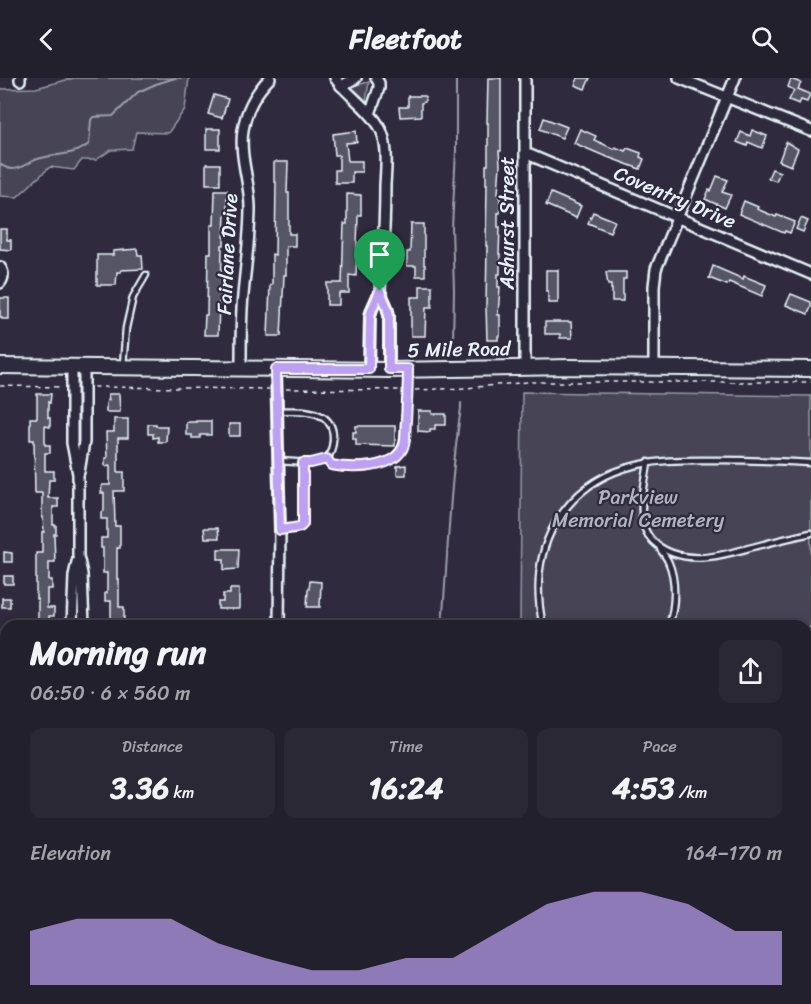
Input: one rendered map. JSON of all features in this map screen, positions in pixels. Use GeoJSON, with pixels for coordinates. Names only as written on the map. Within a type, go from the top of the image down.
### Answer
{"type":"FeatureCollection","features":[{"type":"Feature","properties":{"kind":"main road","name":"5 Mile Road"},"geometry":{"type":"LineString","coordinates":[[0,366],[276,369],[654,367],[811,369]]}},
{"type":"Feature","properties":{"kind":"street","name":"Fairlane Drive"},"geometry":{"type":"LineString","coordinates":[[241,368],[242,311],[250,208],[242,151],[243,133],[248,111],[255,97],[270,78]]}},
{"type":"Feature","properties":{"kind":"street"},"geometry":{"type":"LineString","coordinates":[[338,82],[357,78]]}},
{"type":"Feature","properties":{"kind":"street"},"geometry":{"type":"LineString","coordinates":[[370,114],[379,88],[376,78]]}},
{"type":"Feature","properties":{"kind":"street","name":"Ashurst Street"},"geometry":{"type":"LineString","coordinates":[[525,78],[525,368]]}},
{"type":"Feature","properties":{"kind":"street"},"geometry":{"type":"LineString","coordinates":[[678,78],[811,131]]}},
{"type":"Feature","properties":{"kind":"street"},"geometry":{"type":"LineString","coordinates":[[654,367],[654,278],[660,256],[735,78]]}},
{"type":"Feature","properties":{"kind":"street"},"geometry":{"type":"LineString","coordinates":[[338,82],[370,114],[382,132],[386,152],[385,229],[380,291],[370,316],[369,369]]}},
{"type":"Feature","properties":{"kind":"street","name":"Coventry Drive"},"geometry":{"type":"LineString","coordinates":[[525,153],[811,274]]}},
{"type":"Feature","properties":{"kind":"street"},"geometry":{"type":"LineString","coordinates":[[0,267],[3,278],[0,283]]}},
{"type":"Feature","properties":{"kind":"street"},"geometry":{"type":"LineString","coordinates":[[380,291],[389,315],[389,369]]}},
{"type":"Feature","properties":{"kind":"street"},"geometry":{"type":"LineString","coordinates":[[72,620],[74,576],[78,556],[78,474],[84,442],[78,367]]}},
{"type":"Feature","properties":{"kind":"street"},"geometry":{"type":"LineString","coordinates":[[276,369],[280,530],[279,620]]}},
{"type":"Feature","properties":{"kind":"street"},"geometry":{"type":"LineString","coordinates":[[78,556],[82,574],[84,620]]}},
{"type":"Feature","properties":{"kind":"lane"},"geometry":{"type":"LineString","coordinates":[[123,367],[126,328],[134,297],[146,275]]}},
{"type":"Feature","properties":{"kind":"lane"},"geometry":{"type":"LineString","coordinates":[[327,459],[331,465],[356,468],[386,462],[399,452],[404,445],[408,369]]}},
{"type":"Feature","properties":{"kind":"lane"},"geometry":{"type":"LineString","coordinates":[[277,411],[317,414],[329,422],[333,436],[331,452],[327,459],[311,463],[278,461]]}},
{"type":"Feature","properties":{"kind":"lane"},"geometry":{"type":"LineString","coordinates":[[542,620],[538,581],[548,536],[562,513],[594,482],[623,468],[648,462],[762,460],[811,463]]}},
{"type":"Feature","properties":{"kind":"lane"},"geometry":{"type":"LineString","coordinates":[[648,462],[642,510],[644,525],[650,539],[668,561],[673,586],[674,612],[671,620]]}},
{"type":"Feature","properties":{"kind":"lane"},"geometry":{"type":"LineString","coordinates":[[280,530],[296,529],[303,524],[303,463]]}},
{"type":"Feature","properties":{"kind":"lane"},"geometry":{"type":"LineString","coordinates":[[660,549],[681,556],[699,558],[717,556],[811,533]]}},
{"type":"Feature","properties":{"kind":"green space"},"geometry":{"type":"Polygon","coordinates":[[[74,78],[189,78],[185,109],[168,133],[136,132],[132,149],[111,150],[96,160],[82,160],[74,170],[50,167],[17,197],[0,196],[0,89],[36,88],[74,78]]]}},
{"type":"Feature","properties":{"kind":"green space"},"geometry":{"type":"Polygon","coordinates":[[[369,82],[366,101],[351,86],[369,82]]]}},
{"type":"Feature","properties":{"kind":"green space","name":"Parkview Memorial Cemetery"},"geometry":{"type":"Polygon","coordinates":[[[522,392],[811,396],[811,620],[520,620],[522,392]]]}},
{"type":"Feature","properties":{"kind":"building"},"geometry":{"type":"Polygon","coordinates":[[[488,78],[501,78],[501,151],[499,151],[498,193],[500,193],[498,315],[500,315],[500,336],[498,340],[487,340],[488,78]]]}},
{"type":"Feature","properties":{"kind":"building"},"geometry":{"type":"Polygon","coordinates":[[[578,78],[590,78],[585,89],[575,85],[578,78]]]}},
{"type":"Feature","properties":{"kind":"building"},"geometry":{"type":"Polygon","coordinates":[[[791,79],[801,83],[798,89],[810,94],[807,102],[801,100],[799,104],[789,100],[794,90],[788,87],[791,79]]]}},
{"type":"Feature","properties":{"kind":"building"},"geometry":{"type":"Polygon","coordinates":[[[214,95],[228,99],[222,118],[208,114],[214,95]]]}},
{"type":"Feature","properties":{"kind":"building"},"geometry":{"type":"Polygon","coordinates":[[[408,96],[425,96],[425,102],[421,103],[421,116],[400,117],[399,107],[408,107],[408,96]]]}},
{"type":"Feature","properties":{"kind":"building"},"geometry":{"type":"Polygon","coordinates":[[[544,118],[567,127],[562,138],[540,129],[544,118]]]}},
{"type":"Feature","properties":{"kind":"building"},"geometry":{"type":"Polygon","coordinates":[[[206,129],[220,129],[220,149],[206,149],[206,129]]]}},
{"type":"Feature","properties":{"kind":"building"},"geometry":{"type":"Polygon","coordinates":[[[580,129],[596,136],[594,140],[614,149],[615,147],[625,151],[627,148],[641,153],[640,157],[644,159],[640,169],[574,143],[580,129]]]}},
{"type":"Feature","properties":{"kind":"building"},"geometry":{"type":"Polygon","coordinates":[[[752,130],[767,136],[762,148],[748,142],[747,146],[737,142],[741,132],[750,136],[752,130]]]}},
{"type":"Feature","properties":{"kind":"building"},"geometry":{"type":"Polygon","coordinates":[[[356,131],[357,142],[346,143],[348,161],[362,161],[362,172],[352,172],[352,183],[335,183],[335,170],[339,170],[339,155],[335,155],[333,134],[356,131]]]}},
{"type":"Feature","properties":{"kind":"building"},"geometry":{"type":"Polygon","coordinates":[[[786,142],[798,149],[791,166],[779,161],[786,142]]]}},
{"type":"Feature","properties":{"kind":"building"},"geometry":{"type":"Polygon","coordinates":[[[274,162],[288,162],[289,234],[295,234],[295,246],[286,246],[281,336],[268,336],[272,254],[275,255],[274,162]]]}},
{"type":"Feature","properties":{"kind":"building"},"geometry":{"type":"Polygon","coordinates":[[[206,164],[220,164],[220,184],[206,184],[206,164]]]}},
{"type":"Feature","properties":{"kind":"building"},"geometry":{"type":"Polygon","coordinates":[[[772,169],[780,172],[776,181],[768,178],[772,169]]]}},
{"type":"Feature","properties":{"kind":"building"},"geometry":{"type":"Polygon","coordinates":[[[717,176],[728,180],[722,192],[731,195],[725,208],[705,199],[717,176]]]}},
{"type":"Feature","properties":{"kind":"building"},"geometry":{"type":"Polygon","coordinates":[[[215,190],[227,190],[224,245],[222,245],[221,303],[219,302],[218,335],[204,335],[205,315],[207,315],[208,253],[211,253],[215,190]]]}},
{"type":"Feature","properties":{"kind":"building"},"geometry":{"type":"Polygon","coordinates":[[[551,193],[581,206],[576,218],[546,205],[551,193]]]}},
{"type":"Feature","properties":{"kind":"building"},"geometry":{"type":"Polygon","coordinates":[[[347,194],[361,195],[356,276],[349,275],[349,293],[339,293],[339,305],[327,305],[327,283],[342,283],[347,194]]]}},
{"type":"Feature","properties":{"kind":"building"},"geometry":{"type":"Polygon","coordinates":[[[744,201],[776,217],[777,215],[795,222],[790,233],[785,231],[784,233],[739,214],[744,201]]]}},
{"type":"Feature","properties":{"kind":"building"},"geometry":{"type":"Polygon","coordinates":[[[593,212],[615,221],[610,232],[588,223],[593,212]]]}},
{"type":"Feature","properties":{"kind":"building"},"geometry":{"type":"Polygon","coordinates":[[[801,218],[808,221],[803,232],[796,229],[801,218]]]}},
{"type":"Feature","properties":{"kind":"building"},"geometry":{"type":"Polygon","coordinates":[[[411,224],[424,224],[425,276],[416,276],[416,266],[407,266],[411,224]]]}},
{"type":"Feature","properties":{"kind":"building"},"geometry":{"type":"Polygon","coordinates":[[[0,229],[7,229],[7,240],[11,240],[11,250],[0,249],[0,229]]]}},
{"type":"Feature","properties":{"kind":"building"},"geometry":{"type":"Polygon","coordinates":[[[137,249],[138,255],[142,255],[143,269],[121,270],[117,272],[116,285],[97,285],[97,255],[113,255],[113,251],[137,249]]]}},
{"type":"Feature","properties":{"kind":"building"},"geometry":{"type":"Polygon","coordinates":[[[713,266],[743,279],[744,276],[766,285],[762,296],[729,282],[727,285],[709,278],[713,266]]]}},
{"type":"Feature","properties":{"kind":"building"},"geometry":{"type":"Polygon","coordinates":[[[546,270],[558,270],[558,303],[548,303],[546,270]]]}},
{"type":"Feature","properties":{"kind":"building"},"geometry":{"type":"Polygon","coordinates":[[[606,272],[626,272],[626,279],[623,279],[623,301],[612,301],[612,289],[611,285],[608,285],[606,272]]]}},
{"type":"Feature","properties":{"kind":"building"},"geometry":{"type":"Polygon","coordinates":[[[420,286],[432,286],[432,307],[426,307],[425,336],[411,336],[411,297],[420,297],[420,286]]]}},
{"type":"Feature","properties":{"kind":"building"},"geometry":{"type":"Polygon","coordinates":[[[791,294],[811,302],[808,314],[786,305],[791,294]]]}},
{"type":"Feature","properties":{"kind":"building"},"geometry":{"type":"Polygon","coordinates":[[[0,298],[9,298],[9,319],[0,317],[0,298]]]}},
{"type":"Feature","properties":{"kind":"building"},"geometry":{"type":"Polygon","coordinates":[[[545,322],[571,322],[572,338],[560,338],[560,334],[545,334],[545,322]]]}},
{"type":"Feature","properties":{"kind":"building"},"geometry":{"type":"Polygon","coordinates":[[[37,394],[51,394],[50,403],[48,402],[50,427],[45,426],[45,445],[50,445],[50,453],[45,453],[45,471],[54,471],[54,480],[49,480],[48,498],[58,498],[58,507],[53,507],[53,525],[56,525],[55,562],[49,562],[49,580],[52,580],[52,589],[47,589],[47,608],[54,608],[54,616],[49,616],[49,620],[38,620],[38,599],[36,599],[36,553],[42,553],[42,532],[44,532],[42,493],[35,493],[34,440],[30,440],[30,418],[37,418],[37,394]]]}},
{"type":"Feature","properties":{"kind":"building"},"geometry":{"type":"Polygon","coordinates":[[[108,394],[119,394],[120,412],[106,412],[108,394]]]}},
{"type":"Feature","properties":{"kind":"building"},"geometry":{"type":"Polygon","coordinates":[[[418,411],[446,414],[446,425],[435,425],[435,429],[430,429],[430,432],[418,431],[418,411]]]}},
{"type":"Feature","properties":{"kind":"building"},"geometry":{"type":"Polygon","coordinates":[[[114,419],[128,419],[128,438],[118,438],[118,472],[124,472],[124,491],[114,491],[115,526],[120,526],[120,548],[117,548],[119,607],[124,607],[124,620],[105,620],[111,619],[111,601],[105,601],[107,573],[103,573],[103,548],[101,548],[101,538],[107,538],[107,519],[101,519],[101,512],[104,511],[102,485],[110,485],[110,465],[105,466],[106,432],[114,432],[114,419]]]}},
{"type":"Feature","properties":{"kind":"building"},"geometry":{"type":"Polygon","coordinates":[[[211,421],[211,435],[192,438],[192,435],[186,435],[186,422],[211,421]]]}},
{"type":"Feature","properties":{"kind":"building"},"geometry":{"type":"Polygon","coordinates":[[[148,424],[167,426],[166,442],[158,442],[158,437],[153,438],[153,434],[148,434],[148,424]]]}},
{"type":"Feature","properties":{"kind":"building"},"geometry":{"type":"Polygon","coordinates":[[[229,424],[240,424],[240,436],[229,436],[229,424]]]}},
{"type":"Feature","properties":{"kind":"building"},"geometry":{"type":"Polygon","coordinates":[[[356,426],[395,426],[395,446],[356,445],[353,432],[356,432],[356,426]]]}},
{"type":"Feature","properties":{"kind":"building"},"geometry":{"type":"Polygon","coordinates":[[[406,465],[406,475],[397,475],[397,466],[406,465]]]}},
{"type":"Feature","properties":{"kind":"building"},"geometry":{"type":"Polygon","coordinates":[[[204,528],[218,528],[219,538],[205,538],[204,528]]]}},
{"type":"Feature","properties":{"kind":"building"},"geometry":{"type":"Polygon","coordinates":[[[218,549],[239,549],[238,569],[224,570],[224,559],[218,559],[218,549]]]}},
{"type":"Feature","properties":{"kind":"building"},"geometry":{"type":"Polygon","coordinates":[[[4,552],[12,553],[12,562],[4,562],[4,552]]]}},
{"type":"Feature","properties":{"kind":"building"},"geometry":{"type":"Polygon","coordinates":[[[4,576],[13,576],[13,584],[4,584],[4,576]]]}},
{"type":"Feature","properties":{"kind":"building"},"geometry":{"type":"Polygon","coordinates":[[[310,581],[321,582],[320,607],[307,607],[310,581]]]}},
{"type":"Feature","properties":{"kind":"building"},"geometry":{"type":"Polygon","coordinates":[[[230,589],[239,589],[239,609],[218,609],[218,602],[223,602],[223,594],[230,594],[230,589]]]}},
{"type":"Feature","properties":{"kind":"building"},"geometry":{"type":"Polygon","coordinates":[[[2,598],[10,598],[10,607],[2,607],[2,598]]]}},
{"type":"Feature","properties":{"kind":"waterway"},"geometry":{"type":"LineString","coordinates":[[0,164],[16,169],[35,160],[76,151],[89,144],[93,117],[113,116],[138,92],[175,78]]}},
{"type":"Feature","properties":{"kind":"waterway"},"geometry":{"type":"LineString","coordinates":[[453,342],[452,228],[456,150],[456,78]]}},
{"type":"Feature","properties":{"kind":"waterway"},"geometry":{"type":"LineString","coordinates":[[442,620],[461,403]]}},
{"type":"Feature","properties":{"kind":"route"},"geometry":{"type":"LineString","coordinates":[[380,291],[389,315],[389,369],[408,369],[404,445],[393,458],[372,466],[339,467],[331,465],[327,459],[321,462],[303,463],[303,524],[296,529],[280,530],[276,369],[369,369],[370,316],[380,291]]}}]}
